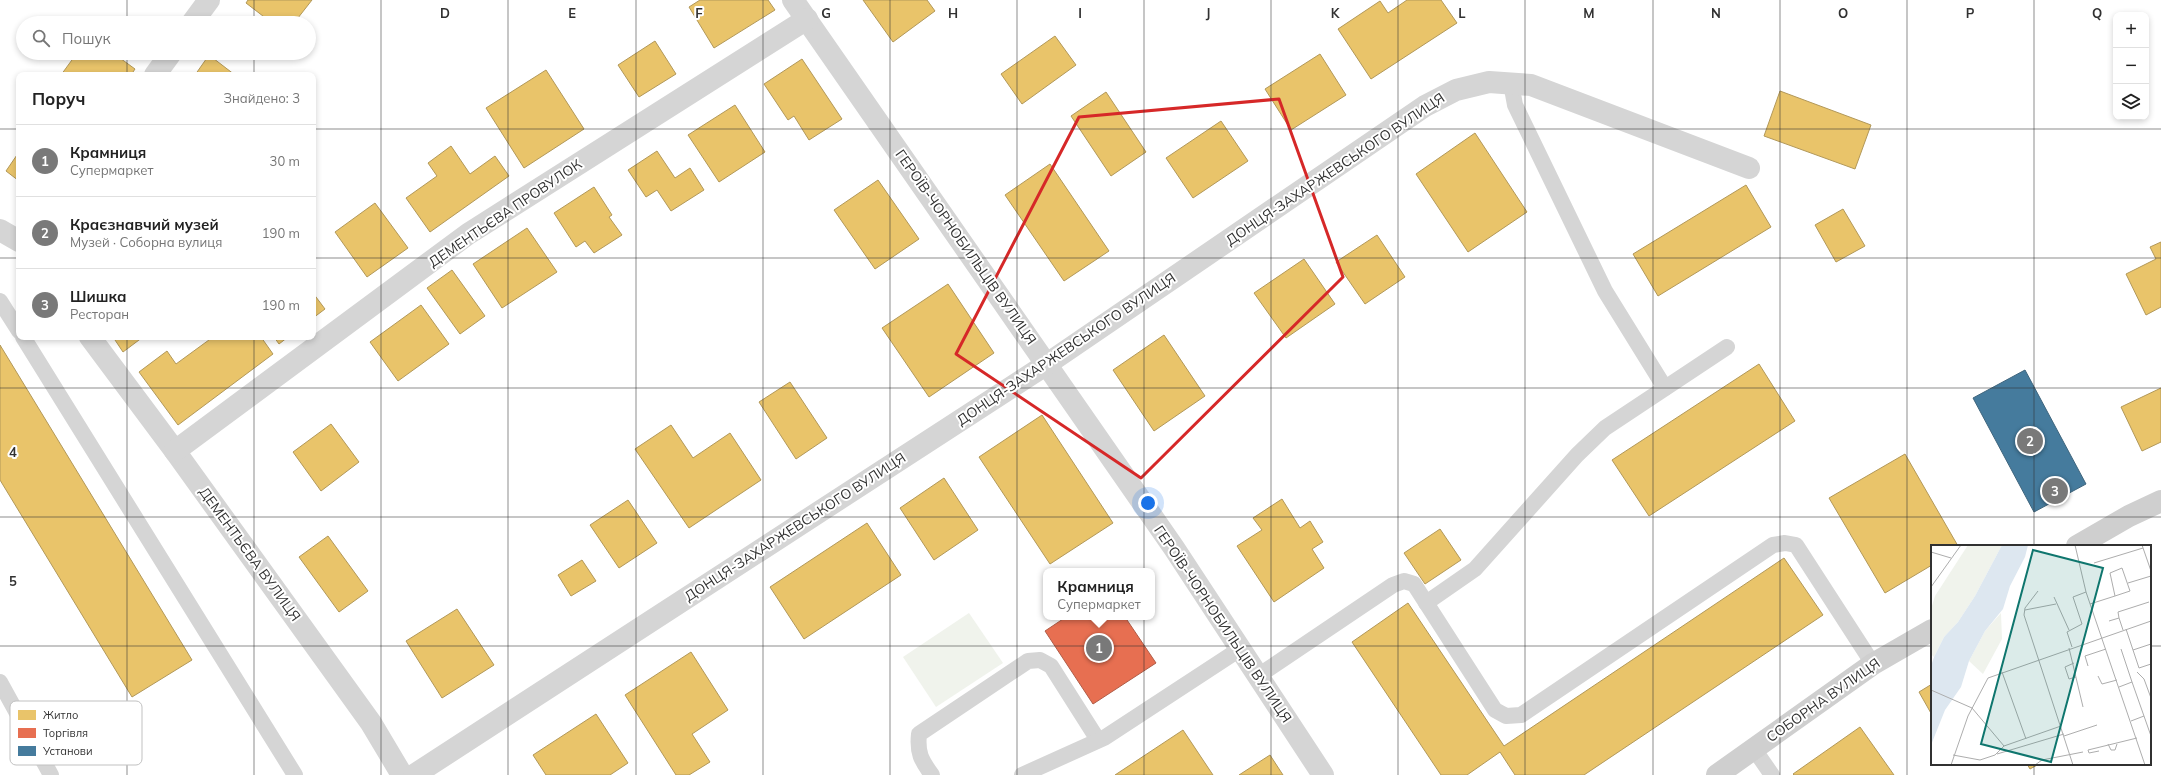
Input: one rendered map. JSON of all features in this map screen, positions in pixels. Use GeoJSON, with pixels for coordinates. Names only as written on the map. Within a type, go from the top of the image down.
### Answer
{"type":"FeatureCollection","features":[{"type":"Feature","properties":{"kind":"street"},"geometry":{"type":"LineString","coordinates":[[197,16],[209,0]]}},
{"type":"Feature","properties":{"kind":"street","name":"ГЕРОЇВ-ЧОРНОБИЛЬЦІВ ВУЛИЦЯ"},"geometry":{"type":"LineString","coordinates":[[793,0],[1174,548],[1323,775]]}},
{"type":"Feature","properties":{"kind":"street","name":"ДЕМЕНТЬЄВА ПРОВУЛОК"},"geometry":{"type":"LineString","coordinates":[[176,451],[468,234],[807,19]]}},
{"type":"Feature","properties":{"kind":"street"},"geometry":{"type":"LineString","coordinates":[[157,72],[166,60]]}},
{"type":"Feature","properties":{"kind":"street","name":"ДОНЦЯ-ЗАХАРЖЕВСЬКОГО ВУЛИЦЯ"},"geometry":{"type":"LineString","coordinates":[[414,775],[1047,364],[1425,106],[1456,90],[1489,82],[1531,84],[1749,168]]}},
{"type":"Feature","properties":{"kind":"street"},"geometry":{"type":"LineString","coordinates":[[0,230],[16,239]]}},
{"type":"Feature","properties":{"kind":"street","name":"ДЕМЕНТЬЄВА ВУЛИЦЯ"},"geometry":{"type":"LineString","coordinates":[[92,340],[176,451],[371,723],[402,775]]}},
{"type":"Feature","properties":{"kind":"street"},"geometry":{"type":"LineString","coordinates":[[2080,545],[2129,516],[2161,501]]}},
{"type":"Feature","properties":{"kind":"street","name":"СОБОРНА ВУЛИЦЯ"},"geometry":{"type":"LineString","coordinates":[[1717,775],[1873,664],[1931,631]]}},
{"type":"Feature","properties":{"kind":"lane"},"geometry":{"type":"LineString","coordinates":[[1511,83],[1515,105],[1605,292],[1665,388]]}},
{"type":"Feature","properties":{"kind":"lane"},"geometry":{"type":"LineString","coordinates":[[0,301],[16,326]]}},
{"type":"Feature","properties":{"kind":"lane"},"geometry":{"type":"LineString","coordinates":[[24,340],[295,775]]}},
{"type":"Feature","properties":{"kind":"lane"},"geometry":{"type":"LineString","coordinates":[[1426,603],[1475,569],[1576,455],[1605,428],[1727,347]]}},
{"type":"Feature","properties":{"kind":"lane"},"geometry":{"type":"LineString","coordinates":[[1258,676],[1393,585],[1404,582],[1414,584],[1495,710],[1506,716],[1521,715],[1773,545],[1785,543],[1796,545],[1873,664]]}},
{"type":"Feature","properties":{"kind":"lane"},"geometry":{"type":"LineString","coordinates":[[1022,775],[1098,740],[1240,649]]}},
{"type":"Feature","properties":{"kind":"lane"},"geometry":{"type":"LineString","coordinates":[[932,775],[923,763],[917,749],[920,734],[1028,661],[1040,660],[1051,666],[1098,740]]}},
{"type":"Feature","properties":{"kind":"lane"},"geometry":{"type":"LineString","coordinates":[[0,682],[10,701]]}},
{"type":"Feature","properties":{"kind":"lane"},"geometry":{"type":"LineString","coordinates":[[1754,749],[1772,775]]}},
{"type":"Feature","properties":{"kind":"lane"},"geometry":{"type":"LineString","coordinates":[[46,765],[51,775]]}},
{"type":"Feature","properties":{"kind":"highlighted area"},"geometry":{"type":"Polygon","coordinates":[[[1279,99],[1343,277],[1141,478],[956,354],[1079,117],[1279,99]]]}},
{"type":"Feature","properties":{"kind":"shaded area"},"geometry":{"type":"Polygon","coordinates":[[[969,613],[1003,663],[936,707],[903,657],[969,613]]]}},
{"type":"Feature","properties":{"kind":"building: Житло"},"geometry":{"type":"Polygon","coordinates":[[[248,0],[312,0],[299,16],[263,16],[246,3],[248,0]]]}},
{"type":"Feature","properties":{"kind":"building: Житло"},"geometry":{"type":"Polygon","coordinates":[[[700,0],[768,0],[775,10],[714,48],[689,7],[700,0]]]}},
{"type":"Feature","properties":{"kind":"building: Житло"},"geometry":{"type":"Polygon","coordinates":[[[863,0],[927,0],[935,11],[893,42],[863,0]]]}},
{"type":"Feature","properties":{"kind":"building: Житло"},"geometry":{"type":"Polygon","coordinates":[[[1407,0],[1441,0],[1457,23],[1371,79],[1338,29],[1380,1],[1388,13],[1407,0]]]}},
{"type":"Feature","properties":{"kind":"building: Житло"},"geometry":{"type":"Polygon","coordinates":[[[1055,36],[1076,65],[1022,104],[1001,74],[1055,36]]]}},
{"type":"Feature","properties":{"kind":"building: Житло"},"geometry":{"type":"Polygon","coordinates":[[[655,41],[676,74],[639,97],[618,65],[655,41]]]}},
{"type":"Feature","properties":{"kind":"building: Житло"},"geometry":{"type":"Polygon","coordinates":[[[1320,54],[1346,95],[1291,130],[1265,89],[1320,54]]]}},
{"type":"Feature","properties":{"kind":"building: Житло"},"geometry":{"type":"Polygon","coordinates":[[[802,59],[842,119],[809,140],[794,116],[788,120],[764,84],[802,59]]]}},
{"type":"Feature","properties":{"kind":"building: Житло"},"geometry":{"type":"Polygon","coordinates":[[[72,60],[123,60],[135,69],[133,72],[63,72],[72,60]]]}},
{"type":"Feature","properties":{"kind":"building: Житло"},"geometry":{"type":"Polygon","coordinates":[[[206,60],[216,60],[231,72],[197,72],[206,60]]]}},
{"type":"Feature","properties":{"kind":"building: Житло"},"geometry":{"type":"Polygon","coordinates":[[[546,70],[584,129],[524,168],[486,108],[546,70]]]}},
{"type":"Feature","properties":{"kind":"building: Житло"},"geometry":{"type":"Polygon","coordinates":[[[1780,91],[1871,125],[1855,169],[1764,136],[1780,91]]]}},
{"type":"Feature","properties":{"kind":"building: Житло"},"geometry":{"type":"Polygon","coordinates":[[[1106,92],[1146,152],[1111,176],[1071,116],[1106,92]]]}},
{"type":"Feature","properties":{"kind":"building: Житло"},"geometry":{"type":"Polygon","coordinates":[[[735,105],[765,152],[719,182],[688,135],[735,105]]]}},
{"type":"Feature","properties":{"kind":"building: Житло"},"geometry":{"type":"Polygon","coordinates":[[[1221,121],[1248,161],[1193,198],[1166,158],[1221,121]]]}},
{"type":"Feature","properties":{"kind":"building: Житло"},"geometry":{"type":"Polygon","coordinates":[[[1475,133],[1527,212],[1468,252],[1416,174],[1475,133]]]}},
{"type":"Feature","properties":{"kind":"building: Житло"},"geometry":{"type":"Polygon","coordinates":[[[451,146],[470,174],[495,156],[509,176],[430,232],[406,198],[437,176],[428,163],[451,146]]]}},
{"type":"Feature","properties":{"kind":"building: Житло"},"geometry":{"type":"Polygon","coordinates":[[[657,151],[675,178],[690,168],[704,190],[671,211],[657,190],[646,197],[628,170],[657,151]]]}},
{"type":"Feature","properties":{"kind":"building: Житло"},"geometry":{"type":"Polygon","coordinates":[[[16,156],[16,179],[6,171],[16,156]]]}},
{"type":"Feature","properties":{"kind":"building: Житло"},"geometry":{"type":"Polygon","coordinates":[[[1050,164],[1109,251],[1064,281],[1005,195],[1050,164]]]}},
{"type":"Feature","properties":{"kind":"building: Житло"},"geometry":{"type":"Polygon","coordinates":[[[878,180],[919,239],[875,269],[834,210],[878,180]]]}},
{"type":"Feature","properties":{"kind":"building: Житло"},"geometry":{"type":"Polygon","coordinates":[[[1746,185],[1771,227],[1658,296],[1633,254],[1746,185]]]}},
{"type":"Feature","properties":{"kind":"building: Житло"},"geometry":{"type":"Polygon","coordinates":[[[594,187],[612,215],[609,217],[622,235],[594,253],[585,241],[576,247],[554,213],[594,187]]]}},
{"type":"Feature","properties":{"kind":"building: Житло"},"geometry":{"type":"Polygon","coordinates":[[[375,203],[408,248],[367,277],[335,232],[375,203]]]}},
{"type":"Feature","properties":{"kind":"building: Житло"},"geometry":{"type":"Polygon","coordinates":[[[1843,209],[1865,246],[1836,262],[1815,225],[1843,209]]]}},
{"type":"Feature","properties":{"kind":"building: Житло"},"geometry":{"type":"Polygon","coordinates":[[[527,228],[557,272],[502,308],[473,264],[527,228]]]}},
{"type":"Feature","properties":{"kind":"building: Житло"},"geometry":{"type":"Polygon","coordinates":[[[1377,235],[1405,277],[1365,304],[1336,262],[1377,235]]]}},
{"type":"Feature","properties":{"kind":"building: Житло"},"geometry":{"type":"Polygon","coordinates":[[[2161,242],[2161,307],[2146,315],[2126,274],[2156,259],[2150,247],[2161,242]]]}},
{"type":"Feature","properties":{"kind":"building: Житло"},"geometry":{"type":"Polygon","coordinates":[[[1304,259],[1335,304],[1286,338],[1254,293],[1304,259]]]}},
{"type":"Feature","properties":{"kind":"building: Житло"},"geometry":{"type":"Polygon","coordinates":[[[452,270],[485,316],[460,334],[427,288],[452,270]]]}},
{"type":"Feature","properties":{"kind":"building: Житло"},"geometry":{"type":"Polygon","coordinates":[[[948,284],[994,353],[929,397],[882,328],[948,284]]]}},
{"type":"Feature","properties":{"kind":"building: Житло"},"geometry":{"type":"Polygon","coordinates":[[[316,297],[325,309],[316,316],[316,297]]]}},
{"type":"Feature","properties":{"kind":"building: Житло"},"geometry":{"type":"Polygon","coordinates":[[[421,305],[449,344],[398,381],[370,342],[421,305]]]}},
{"type":"Feature","properties":{"kind":"building: Житло"},"geometry":{"type":"Polygon","coordinates":[[[1164,335],[1205,396],[1154,431],[1113,370],[1164,335]]]}},
{"type":"Feature","properties":{"kind":"building: Житло"},"geometry":{"type":"Polygon","coordinates":[[[115,340],[139,340],[123,352],[115,340]]]}},
{"type":"Feature","properties":{"kind":"building: Житло"},"geometry":{"type":"Polygon","coordinates":[[[209,340],[263,340],[273,354],[178,425],[139,372],[167,351],[176,364],[209,340]]]}},
{"type":"Feature","properties":{"kind":"building: Житло"},"geometry":{"type":"Polygon","coordinates":[[[276,340],[284,340],[279,344],[276,340]]]}},
{"type":"Feature","properties":{"kind":"building: Житло"},"geometry":{"type":"Polygon","coordinates":[[[0,345],[192,660],[132,697],[0,480],[0,345]]]}},
{"type":"Feature","properties":{"kind":"building: Житло"},"geometry":{"type":"Polygon","coordinates":[[[1759,364],[1795,421],[1649,516],[1612,460],[1759,364]]]}},
{"type":"Feature","properties":{"kind":"building: Житло"},"geometry":{"type":"Polygon","coordinates":[[[790,382],[827,438],[796,459],[759,402],[790,382]]]}},
{"type":"Feature","properties":{"kind":"building: Житло"},"geometry":{"type":"Polygon","coordinates":[[[2161,388],[2161,442],[2142,451],[2121,407],[2161,388]]]}},
{"type":"Feature","properties":{"kind":"building: Житло"},"geometry":{"type":"Polygon","coordinates":[[[1042,415],[1113,523],[1050,564],[979,457],[1042,415]]]}},
{"type":"Feature","properties":{"kind":"building: Житло"},"geometry":{"type":"Polygon","coordinates":[[[331,424],[359,462],[321,491],[293,452],[331,424]]]}},
{"type":"Feature","properties":{"kind":"building: Житло"},"geometry":{"type":"Polygon","coordinates":[[[671,425],[693,458],[730,433],[761,480],[689,528],[635,449],[671,425]]]}},
{"type":"Feature","properties":{"kind":"building: Житло"},"geometry":{"type":"Polygon","coordinates":[[[1905,454],[1957,545],[1931,545],[1931,566],[1885,593],[1829,498],[1905,454]]]}},
{"type":"Feature","properties":{"kind":"building: Житло"},"geometry":{"type":"Polygon","coordinates":[[[944,478],[978,530],[934,560],[900,508],[944,478]]]}},
{"type":"Feature","properties":{"kind":"building: Житло"},"geometry":{"type":"Polygon","coordinates":[[[1282,499],[1300,528],[1310,521],[1323,542],[1312,549],[1324,568],[1274,602],[1237,546],[1262,530],[1253,518],[1282,499]]]}},
{"type":"Feature","properties":{"kind":"building: Житло"},"geometry":{"type":"Polygon","coordinates":[[[628,500],[657,543],[619,568],[590,525],[628,500]]]}},
{"type":"Feature","properties":{"kind":"building: Житло"},"geometry":{"type":"Polygon","coordinates":[[[867,523],[901,575],[804,639],[770,587],[867,523]]]}},
{"type":"Feature","properties":{"kind":"building: Житло"},"geometry":{"type":"Polygon","coordinates":[[[1440,529],[1461,560],[1425,584],[1404,553],[1440,529]]]}},
{"type":"Feature","properties":{"kind":"building: Житло"},"geometry":{"type":"Polygon","coordinates":[[[328,536],[368,591],[339,612],[299,557],[328,536]]]}},
{"type":"Feature","properties":{"kind":"building: Житло"},"geometry":{"type":"Polygon","coordinates":[[[1784,558],[1823,615],[1584,775],[1515,775],[1500,752],[1467,775],[1441,775],[1352,642],[1408,603],[1504,746],[1784,558]]]}},
{"type":"Feature","properties":{"kind":"building: Житло"},"geometry":{"type":"Polygon","coordinates":[[[582,560],[596,581],[571,596],[558,575],[582,560]]]}},
{"type":"Feature","properties":{"kind":"building: Житло"},"geometry":{"type":"Polygon","coordinates":[[[457,609],[494,665],[442,698],[406,641],[457,609]]]}},
{"type":"Feature","properties":{"kind":"building: Житло"},"geometry":{"type":"Polygon","coordinates":[[[691,652],[728,710],[692,734],[710,762],[689,775],[676,775],[625,695],[691,652]]]}},
{"type":"Feature","properties":{"kind":"building: Житло"},"geometry":{"type":"Polygon","coordinates":[[[1931,685],[1931,713],[1919,692],[1931,685]]]}},
{"type":"Feature","properties":{"kind":"building: Житло"},"geometry":{"type":"Polygon","coordinates":[[[596,714],[628,763],[610,775],[546,775],[533,755],[596,714]]]}},
{"type":"Feature","properties":{"kind":"building: Житло"},"geometry":{"type":"Polygon","coordinates":[[[1860,727],[1894,775],[1793,774],[1860,727]]]}},
{"type":"Feature","properties":{"kind":"building: Житло"},"geometry":{"type":"Polygon","coordinates":[[[1183,730],[1213,775],[1115,775],[1183,730]]]}},
{"type":"Feature","properties":{"kind":"building: Житло"},"geometry":{"type":"Polygon","coordinates":[[[1270,755],[1283,775],[1239,775],[1270,755]]]}},
{"type":"Feature","properties":{"kind":"building: Житло"},"geometry":{"type":"Polygon","coordinates":[[[2028,765],[2037,765],[2030,769],[2028,765]]]}},
{"type":"Feature","properties":{"kind":"building: Торгівля"},"geometry":{"type":"Polygon","coordinates":[[[1062,620],[1127,620],[1156,663],[1093,704],[1045,631],[1062,620]]]}},
{"type":"Feature","properties":{"kind":"building: Установи"},"geometry":{"type":"Polygon","coordinates":[[[2025,370],[2086,484],[2034,512],[1973,398],[2025,370]]]}},
{"type":"Feature","properties":{"kind":"place","name":"Краєзнавчий музей"},"geometry":{"type":"Point","coordinates":[2030,441]}},
{"type":"Feature","properties":{"kind":"place","name":"Шишка"},"geometry":{"type":"Point","coordinates":[2055,491]}},
{"type":"Feature","properties":{"kind":"place","name":"Крамниця"},"geometry":{"type":"Point","coordinates":[1099,648]}}]}
